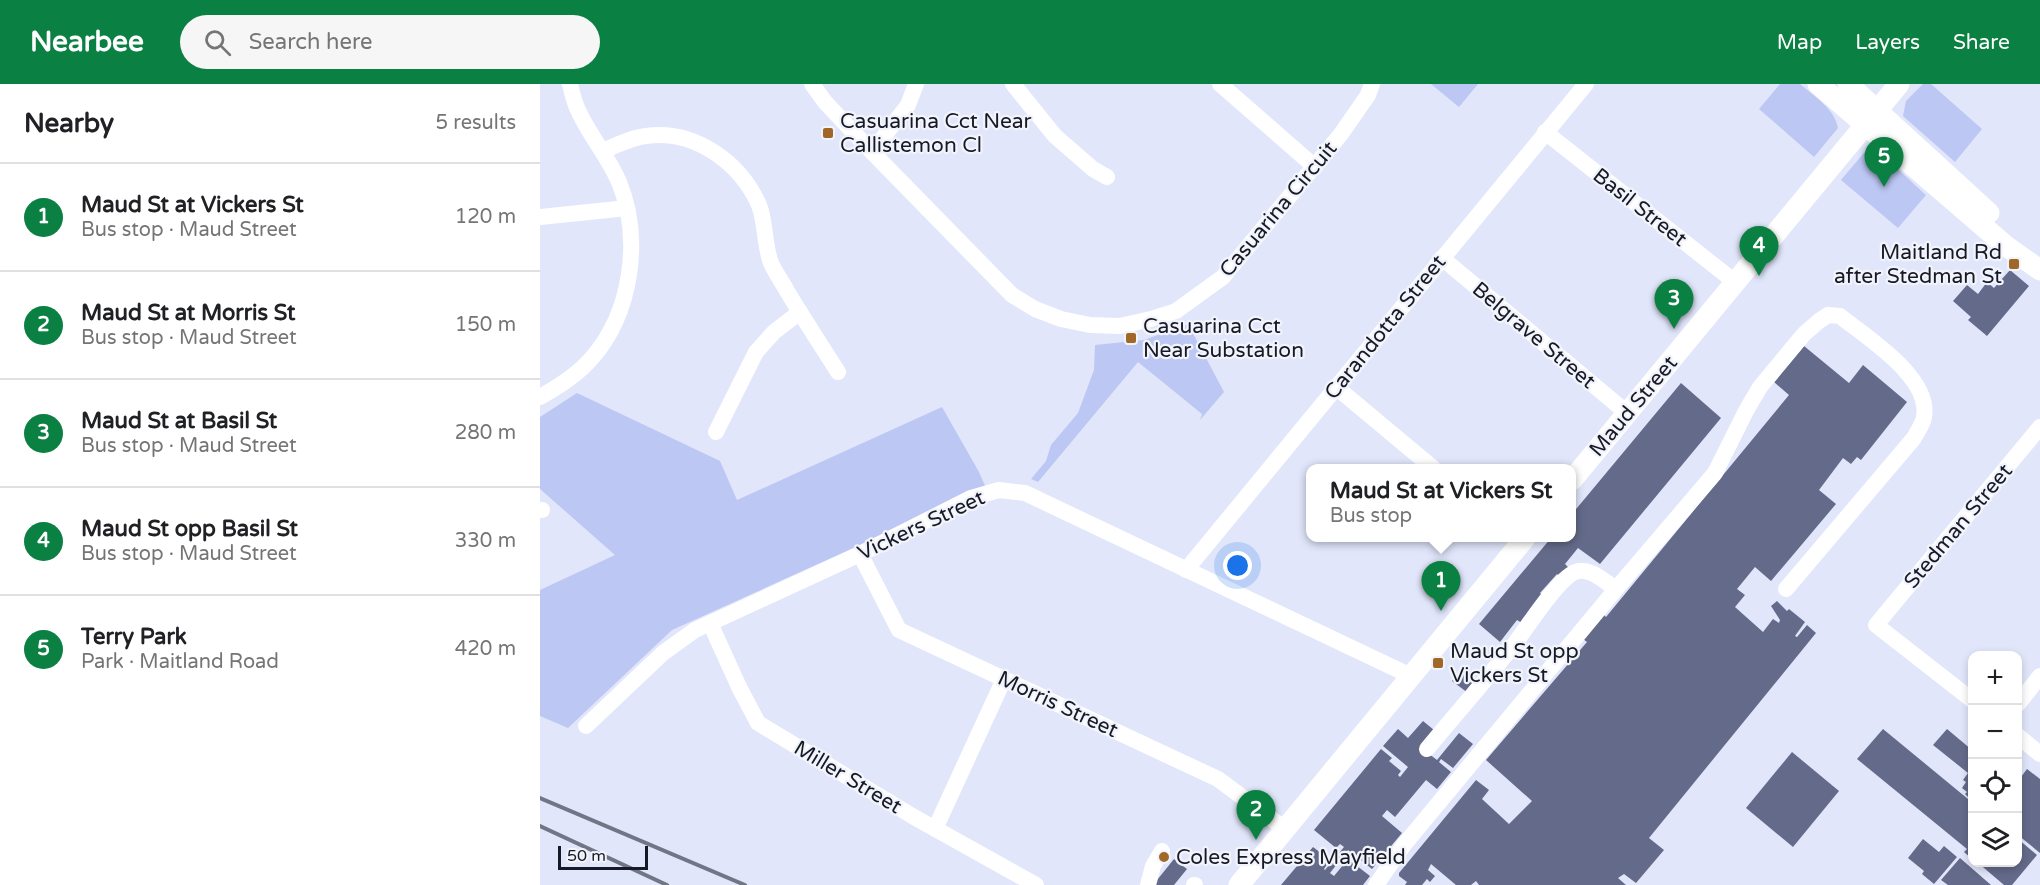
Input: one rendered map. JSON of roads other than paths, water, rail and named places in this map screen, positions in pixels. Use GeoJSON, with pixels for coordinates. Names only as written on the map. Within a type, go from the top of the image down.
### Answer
{"type":"FeatureCollection","features":[{"type":"Feature","properties":{"kind":"main road"},"geometry":{"type":"LineString","coordinates":[[1818,84],[1871,117],[2040,261]]}},
{"type":"Feature","properties":{"kind":"main road"},"geometry":{"type":"LineString","coordinates":[[1848,84],[1871,117],[2006,246],[2040,270]]}},
{"type":"Feature","properties":{"kind":"main road","name":"Maud Street"},"geometry":{"type":"LineString","coordinates":[[1576,475],[1899,84]]}},
{"type":"Feature","properties":{"kind":"main road"},"geometry":{"type":"LineString","coordinates":[[1239,885],[1519,542]]}},
{"type":"Feature","properties":{"kind":"street"},"geometry":{"type":"LineString","coordinates":[[540,397],[559,386],[591,359],[614,324],[627,288],[632,241],[627,208],[619,182],[577,108],[570,84]]}},
{"type":"Feature","properties":{"kind":"street","name":"Casuarina Circuit"},"geometry":{"type":"LineString","coordinates":[[812,84],[825,102],[872,152],[1012,295],[1035,309],[1061,319],[1120,326],[1176,311],[1223,277],[1315,167],[1368,95],[1372,84]]}},
{"type":"Feature","properties":{"kind":"street"},"geometry":{"type":"LineString","coordinates":[[872,152],[908,105],[916,84]]}},
{"type":"Feature","properties":{"kind":"street"},"geometry":{"type":"LineString","coordinates":[[1013,84],[1055,136],[1093,169],[1107,177]]}},
{"type":"Feature","properties":{"kind":"street"},"geometry":{"type":"LineString","coordinates":[[1220,84],[1315,167]]}},
{"type":"Feature","properties":{"kind":"street","name":"Carandotta Street"},"geometry":{"type":"LineString","coordinates":[[1186,570],[1586,84]]}},
{"type":"Feature","properties":{"kind":"street","name":"Basil Street"},"geometry":{"type":"LineString","coordinates":[[1545,132],[1735,282]]}},
{"type":"Feature","properties":{"kind":"street"},"geometry":{"type":"LineString","coordinates":[[603,151],[620,143],[646,136],[675,136],[699,143],[721,156],[744,179],[759,206],[771,262],[838,372]]}},
{"type":"Feature","properties":{"kind":"street"},"geometry":{"type":"LineString","coordinates":[[540,217],[627,208]]}},
{"type":"Feature","properties":{"kind":"street","name":"Belgrave Street"},"geometry":{"type":"LineString","coordinates":[[1442,258],[1627,413]]}},
{"type":"Feature","properties":{"kind":"street"},"geometry":{"type":"LineString","coordinates":[[716,432],[756,352],[774,332],[800,312]]}},
{"type":"Feature","properties":{"kind":"street"},"geometry":{"type":"LineString","coordinates":[[1376,885],[1403,846],[1715,473],[1747,409],[1768,378],[1804,334],[1819,321],[1828,315],[1840,316],[1906,370],[1919,388],[1924,405],[1924,418],[1914,438],[1786,590]]}},
{"type":"Feature","properties":{"kind":"street"},"geometry":{"type":"LineString","coordinates":[[1336,387],[1428,464]]}},
{"type":"Feature","properties":{"kind":"street","name":"Stedman Street"},"geometry":{"type":"LineString","coordinates":[[1968,697],[1876,625],[2040,427]]}},
{"type":"Feature","properties":{"kind":"street","name":"Vickers Street"},"geometry":{"type":"LineString","coordinates":[[586,726],[663,653],[695,630],[860,554],[970,498],[999,490],[1025,492],[1411,676]]}},
{"type":"Feature","properties":{"kind":"street","name":"Morris Street"},"geometry":{"type":"LineString","coordinates":[[860,554],[899,630],[1218,778],[1285,829]]}},
{"type":"Feature","properties":{"kind":"street"},"geometry":{"type":"LineString","coordinates":[[1427,748],[1512,647],[1563,581],[1576,572],[1585,571],[1594,574],[1616,589]]}},
{"type":"Feature","properties":{"kind":"street","name":"Miller Street"},"geometry":{"type":"LineString","coordinates":[[711,623],[758,723],[935,829],[1036,885]]}},
{"type":"Feature","properties":{"kind":"street"},"geometry":{"type":"LineString","coordinates":[[2022,699],[2040,676]]}},
{"type":"Feature","properties":{"kind":"street"},"geometry":{"type":"LineString","coordinates":[[935,829],[1004,679]]}},
{"type":"Feature","properties":{"kind":"street"},"geometry":{"type":"LineString","coordinates":[[2022,739],[2040,754]]}},
{"type":"Feature","properties":{"kind":"street"},"geometry":{"type":"LineString","coordinates":[[1148,885],[1153,866],[1162,851]]}},
{"type":"Feature","properties":{"kind":"railway"},"geometry":{"type":"LineString","coordinates":[[540,798],[745,885]]}},
{"type":"Feature","properties":{"kind":"railway"},"geometry":{"type":"LineString","coordinates":[[540,826],[667,885]]}},
{"type":"Feature","properties":{"kind":"place","name":"Casuarina Cct Near Callistemon Cl"},"geometry":{"type":"Point","coordinates":[828,133]}},
{"type":"Feature","properties":{"kind":"place","name":"Terry Park"},"geometry":{"type":"Point","coordinates":[1884,187]}},
{"type":"Feature","properties":{"kind":"place","name":"Maitland Rd after Stedman St"},"geometry":{"type":"Point","coordinates":[2014,264]}},
{"type":"Feature","properties":{"kind":"place","name":"Maud St opp Basil St"},"geometry":{"type":"Point","coordinates":[1759,276]}},
{"type":"Feature","properties":{"kind":"place","name":"Maud St at Basil St"},"geometry":{"type":"Point","coordinates":[1674,329]}},
{"type":"Feature","properties":{"kind":"place","name":"Casuarina Cct Near Substation"},"geometry":{"type":"Point","coordinates":[1131,338]}},
{"type":"Feature","properties":{"kind":"place","name":"Maud St at Vickers St"},"geometry":{"type":"Point","coordinates":[1441,611]}},
{"type":"Feature","properties":{"kind":"place","name":"Maud St opp Vickers St"},"geometry":{"type":"Point","coordinates":[1438,663]}},
{"type":"Feature","properties":{"kind":"place","name":"Maud St at Morris St"},"geometry":{"type":"Point","coordinates":[1256,840]}},
{"type":"Feature","properties":{"kind":"place","name":"Coles Express Mayfield"},"geometry":{"type":"Point","coordinates":[1164,857]}}]}
